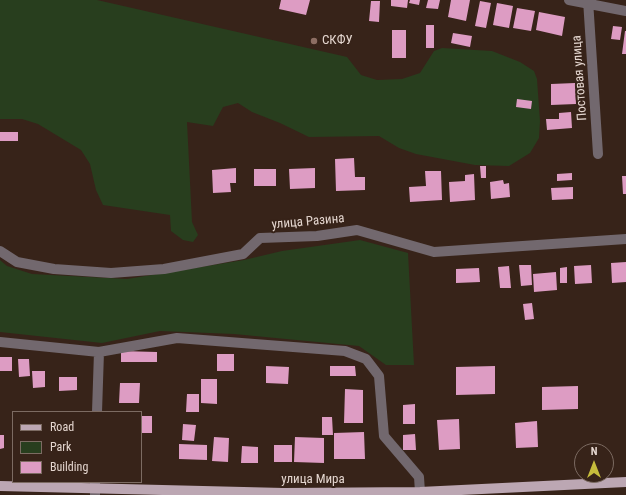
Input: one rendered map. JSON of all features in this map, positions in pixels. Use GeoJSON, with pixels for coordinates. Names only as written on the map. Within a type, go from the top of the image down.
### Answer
{"type":"FeatureCollection","features":[{"type":"Feature","properties":{"kind":"main road","name":"улица Мира"},"geometry":{"type":"LineString","coordinates":[[0,486],[284,493],[420,492],[626,482]]}},
{"type":"Feature","properties":{"kind":"street"},"geometry":{"type":"LineString","coordinates":[[569,0],[588,2],[626,11]]}},
{"type":"Feature","properties":{"kind":"street","name":"Постовая улица"},"geometry":{"type":"LineString","coordinates":[[588,2],[598,154]]}},
{"type":"Feature","properties":{"kind":"street","name":"улица Разина"},"geometry":{"type":"LineString","coordinates":[[0,251],[17,262],[54,269],[111,273],[164,269],[244,254],[260,238],[317,236],[357,230],[434,252],[626,239]]}},
{"type":"Feature","properties":{"kind":"street"},"geometry":{"type":"LineString","coordinates":[[0,342],[99,352],[177,338],[345,351],[366,359],[379,376],[384,436],[419,477],[420,492]]}},
{"type":"Feature","properties":{"kind":"street"},"geometry":{"type":"LineString","coordinates":[[97,411],[99,352]]}},
{"type":"Feature","properties":{"kind":"green space"},"geometry":{"type":"Polygon","coordinates":[[[0,0],[97,0],[347,57],[361,75],[377,80],[402,79],[420,73],[434,51],[442,48],[492,51],[520,62],[534,71],[537,79],[540,121],[539,138],[530,153],[509,166],[475,165],[416,154],[399,148],[379,136],[309,137],[252,112],[238,103],[223,107],[213,126],[187,122],[192,222],[198,235],[193,242],[183,240],[171,231],[170,215],[103,205],[96,190],[90,164],[81,150],[38,124],[22,119],[0,119],[0,0]]]}},
{"type":"Feature","properties":{"kind":"green space"},"geometry":{"type":"Polygon","coordinates":[[[360,240],[408,253],[414,365],[386,365],[359,346],[234,334],[160,331],[102,343],[0,332],[0,260],[7,266],[32,274],[127,279],[244,260],[282,251],[360,240]]]}},
{"type":"Feature","properties":{"kind":"building"},"geometry":{"type":"Polygon","coordinates":[[[281,0],[310,0],[306,15],[279,9],[281,0]]]}},
{"type":"Feature","properties":{"kind":"building"},"geometry":{"type":"Polygon","coordinates":[[[391,0],[408,0],[407,8],[391,6],[391,0]]]}},
{"type":"Feature","properties":{"kind":"building"},"geometry":{"type":"Polygon","coordinates":[[[410,0],[420,0],[419,5],[409,3],[410,0]]]}},
{"type":"Feature","properties":{"kind":"building"},"geometry":{"type":"Polygon","coordinates":[[[428,0],[440,0],[438,9],[426,8],[428,0]]]}},
{"type":"Feature","properties":{"kind":"building"},"geometry":{"type":"Polygon","coordinates":[[[451,0],[470,0],[466,21],[448,17],[451,0]]]}},
{"type":"Feature","properties":{"kind":"building"},"geometry":{"type":"Polygon","coordinates":[[[371,1],[380,1],[379,22],[369,21],[371,1]]]}},
{"type":"Feature","properties":{"kind":"building"},"geometry":{"type":"Polygon","coordinates":[[[480,1],[491,3],[486,28],[475,26],[480,1]]]}},
{"type":"Feature","properties":{"kind":"building"},"geometry":{"type":"Polygon","coordinates":[[[497,3],[513,6],[509,28],[493,25],[497,3]]]}},
{"type":"Feature","properties":{"kind":"building"},"geometry":{"type":"Polygon","coordinates":[[[517,8],[535,11],[531,31],[513,28],[517,8]]]}},
{"type":"Feature","properties":{"kind":"building"},"geometry":{"type":"Polygon","coordinates":[[[539,12],[565,17],[562,36],[536,30],[539,12]]]}},
{"type":"Feature","properties":{"kind":"building"},"geometry":{"type":"Polygon","coordinates":[[[426,25],[434,25],[434,48],[426,48],[426,25]]]}},
{"type":"Feature","properties":{"kind":"building"},"geometry":{"type":"Polygon","coordinates":[[[613,26],[622,27],[620,40],[611,39],[613,26]]]}},
{"type":"Feature","properties":{"kind":"building"},"geometry":{"type":"Polygon","coordinates":[[[392,30],[406,30],[406,58],[392,58],[392,30]]]}},
{"type":"Feature","properties":{"kind":"building"},"geometry":{"type":"Polygon","coordinates":[[[625,31],[626,54],[622,54],[625,31]]]}},
{"type":"Feature","properties":{"kind":"building"},"geometry":{"type":"Polygon","coordinates":[[[453,33],[472,36],[470,47],[451,43],[453,33]]]}},
{"type":"Feature","properties":{"kind":"building"},"geometry":{"type":"Polygon","coordinates":[[[575,83],[576,104],[551,105],[551,84],[575,83]]]}},
{"type":"Feature","properties":{"kind":"building"},"geometry":{"type":"Polygon","coordinates":[[[517,99],[532,101],[531,109],[516,107],[517,99]]]}},
{"type":"Feature","properties":{"kind":"building"},"geometry":{"type":"Polygon","coordinates":[[[571,112],[572,128],[547,130],[546,119],[559,119],[559,113],[571,112]]]}},
{"type":"Feature","properties":{"kind":"building"},"geometry":{"type":"Polygon","coordinates":[[[0,132],[18,132],[18,141],[0,141],[0,132]]]}},
{"type":"Feature","properties":{"kind":"building"},"geometry":{"type":"Polygon","coordinates":[[[354,158],[355,177],[365,177],[365,190],[336,191],[335,159],[354,158]]]}},
{"type":"Feature","properties":{"kind":"building"},"geometry":{"type":"Polygon","coordinates":[[[480,166],[486,166],[486,178],[481,178],[480,166]]]}},
{"type":"Feature","properties":{"kind":"building"},"geometry":{"type":"Polygon","coordinates":[[[236,168],[236,183],[230,183],[231,192],[213,193],[212,170],[236,168]]]}},
{"type":"Feature","properties":{"kind":"building"},"geometry":{"type":"Polygon","coordinates":[[[315,168],[315,188],[290,189],[289,169],[315,168]]]}},
{"type":"Feature","properties":{"kind":"building"},"geometry":{"type":"Polygon","coordinates":[[[254,169],[276,169],[276,186],[254,186],[254,169]]]}},
{"type":"Feature","properties":{"kind":"building"},"geometry":{"type":"Polygon","coordinates":[[[425,171],[441,171],[442,200],[410,202],[409,187],[426,186],[425,171]]]}},
{"type":"Feature","properties":{"kind":"building"},"geometry":{"type":"Polygon","coordinates":[[[572,173],[572,180],[557,181],[557,174],[572,173]]]}},
{"type":"Feature","properties":{"kind":"building"},"geometry":{"type":"Polygon","coordinates":[[[474,174],[475,200],[450,202],[449,182],[465,181],[465,175],[474,174]]]}},
{"type":"Feature","properties":{"kind":"building"},"geometry":{"type":"Polygon","coordinates":[[[622,176],[626,176],[626,194],[623,194],[622,176]]]}},
{"type":"Feature","properties":{"kind":"building"},"geometry":{"type":"Polygon","coordinates":[[[503,180],[504,184],[509,183],[510,197],[491,199],[490,182],[503,180]]]}},
{"type":"Feature","properties":{"kind":"building"},"geometry":{"type":"Polygon","coordinates":[[[573,187],[573,199],[552,200],[551,188],[573,187]]]}},
{"type":"Feature","properties":{"kind":"building"},"geometry":{"type":"Polygon","coordinates":[[[626,262],[626,282],[612,283],[611,263],[626,262]]]}},
{"type":"Feature","properties":{"kind":"building"},"geometry":{"type":"Polygon","coordinates":[[[519,265],[531,265],[532,285],[521,286],[519,265]]]}},
{"type":"Feature","properties":{"kind":"building"},"geometry":{"type":"Polygon","coordinates":[[[591,265],[592,283],[575,284],[574,266],[591,265]]]}},
{"type":"Feature","properties":{"kind":"building"},"geometry":{"type":"Polygon","coordinates":[[[509,266],[511,288],[500,288],[498,267],[509,266]]]}},
{"type":"Feature","properties":{"kind":"building"},"geometry":{"type":"Polygon","coordinates":[[[567,267],[567,283],[560,283],[560,268],[567,267]]]}},
{"type":"Feature","properties":{"kind":"building"},"geometry":{"type":"Polygon","coordinates":[[[479,268],[480,282],[456,283],[456,269],[479,268]]]}},
{"type":"Feature","properties":{"kind":"building"},"geometry":{"type":"Polygon","coordinates":[[[556,272],[557,290],[534,292],[533,274],[556,272]]]}},
{"type":"Feature","properties":{"kind":"building"},"geometry":{"type":"Polygon","coordinates":[[[532,303],[534,319],[525,320],[523,304],[532,303]]]}},
{"type":"Feature","properties":{"kind":"building"},"geometry":{"type":"Polygon","coordinates":[[[121,351],[157,352],[157,362],[121,362],[121,351]]]}},
{"type":"Feature","properties":{"kind":"building"},"geometry":{"type":"Polygon","coordinates":[[[217,354],[234,354],[234,371],[217,371],[217,354]]]}},
{"type":"Feature","properties":{"kind":"building"},"geometry":{"type":"Polygon","coordinates":[[[0,357],[12,357],[12,371],[0,371],[0,357]]]}},
{"type":"Feature","properties":{"kind":"building"},"geometry":{"type":"Polygon","coordinates":[[[18,359],[29,359],[30,376],[19,377],[18,359]]]}},
{"type":"Feature","properties":{"kind":"building"},"geometry":{"type":"Polygon","coordinates":[[[266,366],[289,367],[288,384],[266,383],[266,366]]]}},
{"type":"Feature","properties":{"kind":"building"},"geometry":{"type":"Polygon","coordinates":[[[330,366],[355,366],[356,376],[330,376],[330,366]]]}},
{"type":"Feature","properties":{"kind":"building"},"geometry":{"type":"Polygon","coordinates":[[[495,366],[495,394],[456,395],[456,367],[495,366]]]}},
{"type":"Feature","properties":{"kind":"building"},"geometry":{"type":"Polygon","coordinates":[[[32,371],[45,371],[45,387],[33,388],[32,371]]]}},
{"type":"Feature","properties":{"kind":"building"},"geometry":{"type":"Polygon","coordinates":[[[59,377],[77,377],[77,390],[59,391],[59,377]]]}},
{"type":"Feature","properties":{"kind":"building"},"geometry":{"type":"Polygon","coordinates":[[[201,379],[217,379],[217,404],[201,403],[201,379]]]}},
{"type":"Feature","properties":{"kind":"building"},"geometry":{"type":"Polygon","coordinates":[[[120,383],[140,383],[139,403],[119,403],[120,383]]]}},
{"type":"Feature","properties":{"kind":"building"},"geometry":{"type":"Polygon","coordinates":[[[578,386],[578,409],[542,410],[542,387],[578,386]]]}},
{"type":"Feature","properties":{"kind":"building"},"geometry":{"type":"Polygon","coordinates":[[[345,389],[363,390],[363,423],[344,423],[345,389]]]}},
{"type":"Feature","properties":{"kind":"building"},"geometry":{"type":"Polygon","coordinates":[[[187,394],[199,394],[199,412],[186,412],[187,394]]]}},
{"type":"Feature","properties":{"kind":"building"},"geometry":{"type":"Polygon","coordinates":[[[415,404],[415,424],[403,424],[403,405],[415,404]]]}},
{"type":"Feature","properties":{"kind":"building"},"geometry":{"type":"Polygon","coordinates":[[[142,416],[152,416],[152,433],[142,433],[142,416]]]}},
{"type":"Feature","properties":{"kind":"building"},"geometry":{"type":"Polygon","coordinates":[[[322,417],[332,417],[333,435],[322,435],[322,417]]]}},
{"type":"Feature","properties":{"kind":"building"},"geometry":{"type":"Polygon","coordinates":[[[459,419],[460,449],[439,450],[437,420],[459,419]]]}},
{"type":"Feature","properties":{"kind":"building"},"geometry":{"type":"Polygon","coordinates":[[[537,421],[538,447],[516,448],[515,423],[537,421]]]}},
{"type":"Feature","properties":{"kind":"building"},"geometry":{"type":"Polygon","coordinates":[[[183,424],[196,425],[194,441],[182,440],[183,424]]]}},
{"type":"Feature","properties":{"kind":"building"},"geometry":{"type":"Polygon","coordinates":[[[364,432],[365,459],[334,459],[334,433],[364,432]]]}},
{"type":"Feature","properties":{"kind":"building"},"geometry":{"type":"Polygon","coordinates":[[[415,434],[416,450],[403,450],[403,435],[415,434]]]}},
{"type":"Feature","properties":{"kind":"building"},"geometry":{"type":"Polygon","coordinates":[[[0,435],[4,435],[4,448],[0,449],[0,435]]]}},
{"type":"Feature","properties":{"kind":"building"},"geometry":{"type":"Polygon","coordinates":[[[214,437],[229,438],[228,462],[212,461],[214,437]]]}},
{"type":"Feature","properties":{"kind":"building"},"geometry":{"type":"Polygon","coordinates":[[[295,437],[324,438],[324,463],[294,462],[295,437]]]}},
{"type":"Feature","properties":{"kind":"building"},"geometry":{"type":"Polygon","coordinates":[[[179,444],[207,445],[207,460],[179,459],[179,444]]]}},
{"type":"Feature","properties":{"kind":"building"},"geometry":{"type":"Polygon","coordinates":[[[274,445],[292,445],[292,462],[274,462],[274,445]]]}},
{"type":"Feature","properties":{"kind":"building"},"geometry":{"type":"Polygon","coordinates":[[[242,446],[258,447],[258,463],[241,463],[242,446]]]}},
{"type":"Feature","properties":{"kind":"place","name":"СКФУ"},"geometry":{"type":"Point","coordinates":[314,41]}}]}
